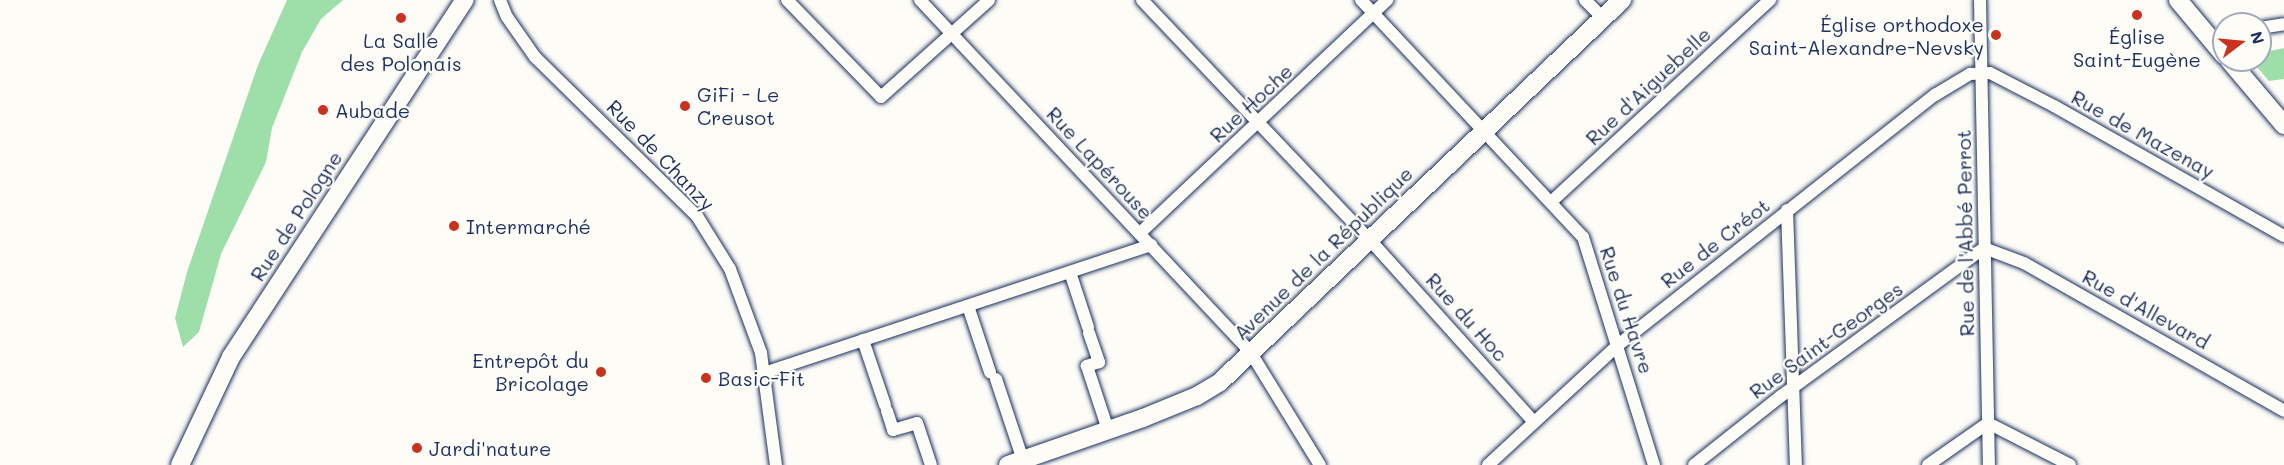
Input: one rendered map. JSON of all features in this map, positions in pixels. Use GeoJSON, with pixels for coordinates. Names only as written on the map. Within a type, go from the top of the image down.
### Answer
{"type":"FeatureCollection","features":[{"type":"Feature","properties":{"kind":"street","name":"Rue de Pologne"},"geometry":{"type":"LineString","coordinates":[[180,465],[231,357],[465,0]]}},
{"type":"Feature","properties":{"kind":"street","name":"Rue de Chanzy"},"geometry":{"type":"LineString","coordinates":[[500,0],[507,17],[535,57],[697,216],[730,269],[747,309],[764,373],[776,465]]}},
{"type":"Feature","properties":{"kind":"street"},"geometry":{"type":"LineString","coordinates":[[787,0],[881,97],[989,0]]}},
{"type":"Feature","properties":{"kind":"street","name":"Rue Lapérouse"},"geometry":{"type":"LineString","coordinates":[[920,0],[1251,353],[1320,465]]}},
{"type":"Feature","properties":{"kind":"street","name":"Rue du Hoc"},"geometry":{"type":"LineString","coordinates":[[1142,0],[1370,240],[1533,421]]}},
{"type":"Feature","properties":{"kind":"street","name":"Rue du Havre"},"geometry":{"type":"LineString","coordinates":[[1361,0],[1552,201],[1583,237],[1654,465]]}},
{"type":"Feature","properties":{"kind":"street","name":"Rue Hoche"},"geometry":{"type":"LineString","coordinates":[[1140,234],[1259,124],[1387,0]]}},
{"type":"Feature","properties":{"kind":"street"},"geometry":{"type":"LineString","coordinates":[[1585,0],[1603,18]]}},
{"type":"Feature","properties":{"kind":"street","name":"Avenue de la République"},"geometry":{"type":"LineString","coordinates":[[1016,462],[1197,396],[1220,382],[1622,0]]}},
{"type":"Feature","properties":{"kind":"street","name":"Rue d'Aiguebelle"},"geometry":{"type":"LineString","coordinates":[[1552,201],[1770,0]]}},
{"type":"Feature","properties":{"kind":"street","name":"Rue de l'Abbé Perrot"},"geometry":{"type":"LineString","coordinates":[[1980,0],[1989,465]]}},
{"type":"Feature","properties":{"kind":"street"},"geometry":{"type":"LineString","coordinates":[[2178,0],[2212,32]]}},
{"type":"Feature","properties":{"kind":"street"},"geometry":{"type":"LineString","coordinates":[[2239,72],[2284,125]]}},
{"type":"Feature","properties":{"kind":"street","name":"Rue de Créot"},"geometry":{"type":"LineString","coordinates":[[1488,465],[1533,421],[1618,345],[1787,210],[1935,95],[1970,74],[1981,73]]}},
{"type":"Feature","properties":{"kind":"street","name":"Rue de Mazenay"},"geometry":{"type":"LineString","coordinates":[[1981,73],[1990,73],[2054,106],[2284,236]]}},
{"type":"Feature","properties":{"kind":"street"},"geometry":{"type":"LineString","coordinates":[[1787,210],[1796,465]]}},
{"type":"Feature","properties":{"kind":"street"},"geometry":{"type":"LineString","coordinates":[[764,373],[1151,245]]}},
{"type":"Feature","properties":{"kind":"street","name":"Rue Saint-Georges"},"geometry":{"type":"LineString","coordinates":[[1694,465],[1794,386],[1984,248]]}},
{"type":"Feature","properties":{"kind":"street","name":"Rue d'Allevard"},"geometry":{"type":"LineString","coordinates":[[1984,248],[2024,263],[2284,411]]}},
{"type":"Feature","properties":{"kind":"street"},"geometry":{"type":"LineString","coordinates":[[1070,272],[1099,362],[1087,366],[1108,430]]}},
{"type":"Feature","properties":{"kind":"street"},"geometry":{"type":"LineString","coordinates":[[968,306],[993,376],[1016,462]]}},
{"type":"Feature","properties":{"kind":"street"},"geometry":{"type":"LineString","coordinates":[[863,340],[893,430],[916,423],[931,465]]}},
{"type":"Feature","properties":{"kind":"street"},"geometry":{"type":"LineString","coordinates":[[1928,465],[1988,423],[2070,465]]}},
{"type":"Feature","properties":{"kind":"green space"},"geometry":{"type":"Polygon","coordinates":[[[287,0],[343,0],[321,19],[302,52],[272,128],[266,162],[221,254],[199,332],[183,347],[175,318],[187,272],[258,65],[287,0]]]}},
{"type":"Feature","properties":{"kind":"green space"},"geometry":{"type":"Polygon","coordinates":[[[2284,48],[2284,79],[2269,81],[2261,72],[2272,72],[2272,50],[2284,48]]]}},
{"type":"Feature","properties":{"kind":"place","name":"Église Saint-Eugène"},"geometry":{"type":"Point","coordinates":[2137,15]}},
{"type":"Feature","properties":{"kind":"place","name":"La Salle des Polonais"},"geometry":{"type":"Point","coordinates":[401,18]}},
{"type":"Feature","properties":{"kind":"place","name":"Église orthodoxe Saint-Alexandre-Nevsky"},"geometry":{"type":"Point","coordinates":[1996,35]}},
{"type":"Feature","properties":{"kind":"place","name":"GiFi - Le Creusot"},"geometry":{"type":"Point","coordinates":[685,106]}},
{"type":"Feature","properties":{"kind":"place","name":"Aubade"},"geometry":{"type":"Point","coordinates":[323,110]}},
{"type":"Feature","properties":{"kind":"place","name":"Intermarché"},"geometry":{"type":"Point","coordinates":[454,226]}},
{"type":"Feature","properties":{"kind":"place","name":"Entrepôt du Bricolage"},"geometry":{"type":"Point","coordinates":[601,372]}},
{"type":"Feature","properties":{"kind":"place","name":"Basic-Fit"},"geometry":{"type":"Point","coordinates":[706,378]}},
{"type":"Feature","properties":{"kind":"place","name":"Jardi'nature"},"geometry":{"type":"Point","coordinates":[417,448]}}]}
